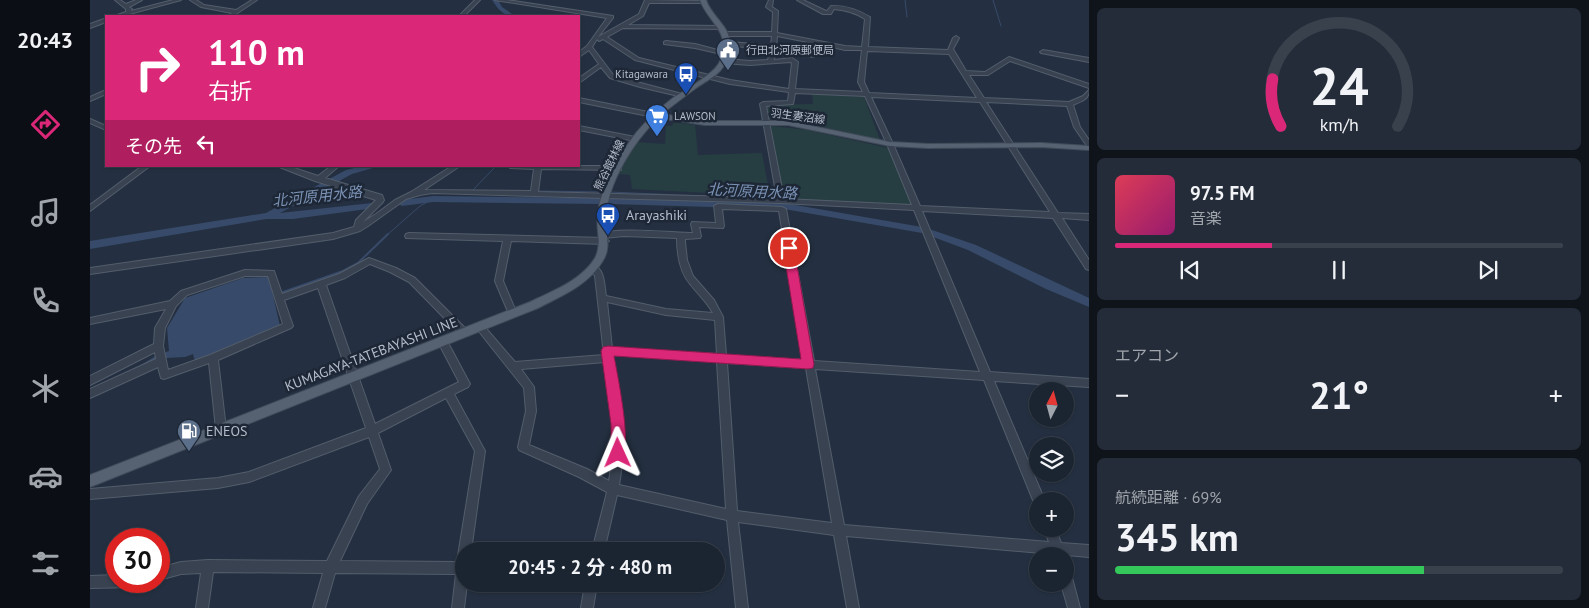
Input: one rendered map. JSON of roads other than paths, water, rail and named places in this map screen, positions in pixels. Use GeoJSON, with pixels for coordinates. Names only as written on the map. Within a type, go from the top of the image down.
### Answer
{"type":"FeatureCollection","features":[{"type":"Feature","properties":{"kind":"main road"},"geometry":{"type":"LineString","coordinates":[[658,116],[683,94],[719,70],[724,61],[727,44],[724,31],[706,9],[703,1]]}},
{"type":"Feature","properties":{"kind":"main road","name":"羽生妻沼線"},"geometry":{"type":"LineString","coordinates":[[658,116],[705,123],[766,122],[800,125],[890,144],[928,146],[1089,146]]}},
{"type":"Feature","properties":{"kind":"main road","name":"熊谷館林線"},"geometry":{"type":"LineString","coordinates":[[605,199],[634,139],[658,116]]}},
{"type":"Feature","properties":{"kind":"main road","name":"KUMAGAYA-TATEBAYASHI LINE"},"geometry":{"type":"LineString","coordinates":[[90,480],[513,314],[561,291],[593,267],[601,256],[604,238],[601,218],[605,199]]}},
{"type":"Feature","properties":{"kind":"street"},"geometry":{"type":"LineString","coordinates":[[117,0],[129,9],[128,13]]}},
{"type":"Feature","properties":{"kind":"street"},"geometry":{"type":"LineString","coordinates":[[126,6],[140,0]]}},
{"type":"Feature","properties":{"kind":"street"},"geometry":{"type":"LineString","coordinates":[[121,15],[180,0]]}},
{"type":"Feature","properties":{"kind":"street"},"geometry":{"type":"LineString","coordinates":[[192,0],[203,6],[236,12]]}},
{"type":"Feature","properties":{"kind":"street"},"geometry":{"type":"LineString","coordinates":[[231,15],[255,0]]}},
{"type":"Feature","properties":{"kind":"street"},"geometry":{"type":"LineString","coordinates":[[462,15],[478,0]]}},
{"type":"Feature","properties":{"kind":"street"},"geometry":{"type":"LineString","coordinates":[[497,0],[611,17],[589,46]]}},
{"type":"Feature","properties":{"kind":"street"},"geometry":{"type":"LineString","coordinates":[[770,62],[775,34],[773,25],[776,18],[775,11],[770,7],[771,0]]}},
{"type":"Feature","properties":{"kind":"street"},"geometry":{"type":"LineString","coordinates":[[799,0],[825,13],[829,13],[833,7],[867,17],[861,82],[890,144],[1035,492]]}},
{"type":"Feature","properties":{"kind":"street"},"geometry":{"type":"LineString","coordinates":[[580,53],[641,14],[647,1],[703,1]]}},
{"type":"Feature","properties":{"kind":"street"},"geometry":{"type":"LineString","coordinates":[[90,26],[105,20]]}},
{"type":"Feature","properties":{"kind":"street"},"geometry":{"type":"LineString","coordinates":[[622,26],[775,34],[816,43],[864,49],[951,52]]}},
{"type":"Feature","properties":{"kind":"street"},"geometry":{"type":"LineString","coordinates":[[603,37],[637,58],[707,77],[792,91],[1070,104],[1089,92]]}},
{"type":"Feature","properties":{"kind":"street"},"geometry":{"type":"LineString","coordinates":[[956,38],[950,49],[951,52],[1089,266]]}},
{"type":"Feature","properties":{"kind":"street"},"geometry":{"type":"LineString","coordinates":[[666,43],[726,52]]}},
{"type":"Feature","properties":{"kind":"street"},"geometry":{"type":"LineString","coordinates":[[727,44],[814,55],[816,43]]}},
{"type":"Feature","properties":{"kind":"street"},"geometry":{"type":"LineString","coordinates":[[589,46],[612,77],[644,87],[683,94]]}},
{"type":"Feature","properties":{"kind":"street"},"geometry":{"type":"LineString","coordinates":[[1043,52],[1089,60]]}},
{"type":"Feature","properties":{"kind":"street"},"geometry":{"type":"LineString","coordinates":[[965,72],[986,74],[1009,58],[1089,86]]}},
{"type":"Feature","properties":{"kind":"street"},"geometry":{"type":"LineString","coordinates":[[724,61],[750,63],[792,60],[795,62],[791,103],[763,104],[781,201]]}},
{"type":"Feature","properties":{"kind":"street"},"geometry":{"type":"LineString","coordinates":[[580,80],[585,74],[602,64]]}},
{"type":"Feature","properties":{"kind":"street"},"geometry":{"type":"LineString","coordinates":[[90,99],[105,92]]}},
{"type":"Feature","properties":{"kind":"street"},"geometry":{"type":"LineString","coordinates":[[580,100],[658,116]]}},
{"type":"Feature","properties":{"kind":"street"},"geometry":{"type":"LineString","coordinates":[[1070,104],[1077,127],[1089,146]]}},
{"type":"Feature","properties":{"kind":"street"},"geometry":{"type":"LineString","coordinates":[[90,121],[105,126]]}},
{"type":"Feature","properties":{"kind":"street"},"geometry":{"type":"LineString","coordinates":[[580,128],[634,139]]}},
{"type":"Feature","properties":{"kind":"street"},"geometry":{"type":"LineString","coordinates":[[90,209],[146,167]]}},
{"type":"Feature","properties":{"kind":"street"},"geometry":{"type":"LineString","coordinates":[[283,167],[378,197],[380,200],[359,222],[357,229]]}},
{"type":"Feature","properties":{"kind":"street"},"geometry":{"type":"LineString","coordinates":[[297,172],[302,167]]}},
{"type":"Feature","properties":{"kind":"street"},"geometry":{"type":"LineString","coordinates":[[320,179],[335,167]]}},
{"type":"Feature","properties":{"kind":"street"},"geometry":{"type":"LineString","coordinates":[[90,271],[333,236],[357,229],[372,221],[402,196],[414,192],[455,167]]}},
{"type":"Feature","properties":{"kind":"street"},"geometry":{"type":"LineString","coordinates":[[534,195],[538,167]]}},
{"type":"Feature","properties":{"kind":"street"},"geometry":{"type":"LineString","coordinates":[[578,167],[619,168]]}},
{"type":"Feature","properties":{"kind":"street"},"geometry":{"type":"LineString","coordinates":[[414,192],[432,191],[605,199],[781,201],[1089,217]]}},
{"type":"Feature","properties":{"kind":"street"},"geometry":{"type":"LineString","coordinates":[[409,236],[507,239],[604,238],[624,233],[697,236],[695,224],[720,226],[718,206],[782,208],[808,364],[853,608]]}},
{"type":"Feature","properties":{"kind":"street"},"geometry":{"type":"LineString","coordinates":[[680,236],[680,248],[691,280],[715,306],[719,317],[732,516],[742,608]]}},
{"type":"Feature","properties":{"kind":"street"},"geometry":{"type":"LineString","coordinates":[[507,239],[499,281],[513,314]]}},
{"type":"Feature","properties":{"kind":"street"},"geometry":{"type":"LineString","coordinates":[[280,298],[342,276],[369,261],[412,280],[465,333]]}},
{"type":"Feature","properties":{"kind":"street"},"geometry":{"type":"LineString","coordinates":[[593,267],[599,275],[618,424],[618,453],[613,489],[600,542]]}},
{"type":"Feature","properties":{"kind":"street"},"geometry":{"type":"LineString","coordinates":[[245,273],[271,273],[288,326],[213,358],[164,375],[158,346],[160,328],[173,304],[184,293],[245,273]]}},
{"type":"Feature","properties":{"kind":"street"},"geometry":{"type":"LineString","coordinates":[[319,608],[330,568],[363,500],[386,470],[321,284]]}},
{"type":"Feature","properties":{"kind":"street"},"geometry":{"type":"LineString","coordinates":[[601,298],[666,312],[719,317]]}},
{"type":"Feature","properties":{"kind":"street"},"geometry":{"type":"LineString","coordinates":[[90,321],[173,304]]}},
{"type":"Feature","properties":{"kind":"street"},"geometry":{"type":"LineString","coordinates":[[480,327],[529,387],[531,411],[523,447],[583,473],[613,489],[732,516],[839,530],[1029,549]]}},
{"type":"Feature","properties":{"kind":"street"},"geometry":{"type":"LineString","coordinates":[[90,494],[218,483],[248,477],[372,431],[465,384],[443,342]]}},
{"type":"Feature","properties":{"kind":"street"},"geometry":{"type":"LineString","coordinates":[[90,380],[158,346]]}},
{"type":"Feature","properties":{"kind":"street"},"geometry":{"type":"LineString","coordinates":[[513,366],[608,354],[722,358],[1089,383]]}},
{"type":"Feature","properties":{"kind":"street"},"geometry":{"type":"LineString","coordinates":[[213,358],[221,429]]}},
{"type":"Feature","properties":{"kind":"street"},"geometry":{"type":"LineString","coordinates":[[90,394],[162,361]]}},
{"type":"Feature","properties":{"kind":"street"},"geometry":{"type":"LineString","coordinates":[[448,392],[480,451],[465,542]]}},
{"type":"Feature","properties":{"kind":"street"},"geometry":{"type":"LineString","coordinates":[[1074,552],[1089,551]]}},
{"type":"Feature","properties":{"kind":"street"},"geometry":{"type":"LineString","coordinates":[[170,571],[181,568],[208,566],[330,568],[455,564]]}},
{"type":"Feature","properties":{"kind":"street"},"geometry":{"type":"LineString","coordinates":[[202,608],[208,566]]}},
{"type":"Feature","properties":{"kind":"street"},"geometry":{"type":"LineString","coordinates":[[90,582],[105,582]]}},
{"type":"Feature","properties":{"kind":"street"},"geometry":{"type":"LineString","coordinates":[[458,608],[460,592]]}},
{"type":"Feature","properties":{"kind":"street"},"geometry":{"type":"LineString","coordinates":[[586,608],[589,592]]}},
{"type":"Feature","properties":{"kind":"street"},"geometry":{"type":"LineString","coordinates":[[1070,592],[1074,608]]}},
{"type":"Feature","properties":{"kind":"water"},"geometry":{"type":"Polygon","coordinates":[[[269,277],[280,326],[195,361],[193,354],[185,357],[166,358],[133,370],[157,355],[169,351],[167,328],[185,298],[243,278],[269,277]]]}},
{"type":"Feature","properties":{"kind":"waterway"},"geometry":{"type":"LineString","coordinates":[[495,0],[500,8],[510,15]]}},
{"type":"Feature","properties":{"kind":"waterway"},"geometry":{"type":"LineString","coordinates":[[905,0],[907,17]]}},
{"type":"Feature","properties":{"kind":"waterway"},"geometry":{"type":"LineString","coordinates":[[993,0],[1001,26]]}},
{"type":"Feature","properties":{"kind":"waterway"},"geometry":{"type":"LineString","coordinates":[[331,181],[349,172],[372,167]]}},
{"type":"Feature","properties":{"kind":"waterway"},"geometry":{"type":"LineString","coordinates":[[472,191],[495,167]]}},
{"type":"Feature","properties":{"kind":"waterway"},"geometry":{"type":"LineString","coordinates":[[299,199],[328,183]]}},
{"type":"Feature","properties":{"kind":"waterway"},"geometry":{"type":"LineString","coordinates":[[502,191],[532,191]]}},
{"type":"Feature","properties":{"kind":"waterway"},"geometry":{"type":"LineString","coordinates":[[537,191],[604,192]]}},
{"type":"Feature","properties":{"kind":"waterway"},"geometry":{"type":"LineString","coordinates":[[609,192],[727,197]]}},
{"type":"Feature","properties":{"kind":"waterway"},"geometry":{"type":"LineString","coordinates":[[387,235],[420,206],[433,199]]}},
{"type":"Feature","properties":{"kind":"waterway","name":"北河原用水路"},"geometry":{"type":"LineString","coordinates":[[402,203],[433,199],[601,201]]}},
{"type":"Feature","properties":{"kind":"waterway"},"geometry":{"type":"LineString","coordinates":[[270,214],[295,201]]}},
{"type":"Feature","properties":{"kind":"waterway","name":"北河原用水路"},"geometry":{"type":"LineString","coordinates":[[610,201],[784,206],[922,230]]}},
{"type":"Feature","properties":{"kind":"waterway"},"geometry":{"type":"LineString","coordinates":[[90,245],[266,216],[293,216],[372,206]]}},
{"type":"Feature","properties":{"kind":"waterway","name":"北河原用水路"},"geometry":{"type":"LineString","coordinates":[[932,233],[972,247],[1049,286],[1089,303]]}},
{"type":"Feature","properties":{"kind":"waterway"},"geometry":{"type":"LineString","coordinates":[[283,292],[343,271],[358,263],[388,234]]}},
{"type":"Feature","properties":{"kind":"place","name":"行田北河原郵便局"},"geometry":{"type":"Point","coordinates":[728,71]}},
{"type":"Feature","properties":{"kind":"place","name":"Kitagawara"},"geometry":{"type":"Point","coordinates":[686,95]}},
{"type":"Feature","properties":{"kind":"place","name":"LAWSON"},"geometry":{"type":"Point","coordinates":[657,137]}},
{"type":"Feature","properties":{"kind":"place","name":"Arayashiki"},"geometry":{"type":"Point","coordinates":[608,236]}},
{"type":"Feature","properties":{"kind":"place","name":"ENEOS"},"geometry":{"type":"Point","coordinates":[189,452]}}]}
